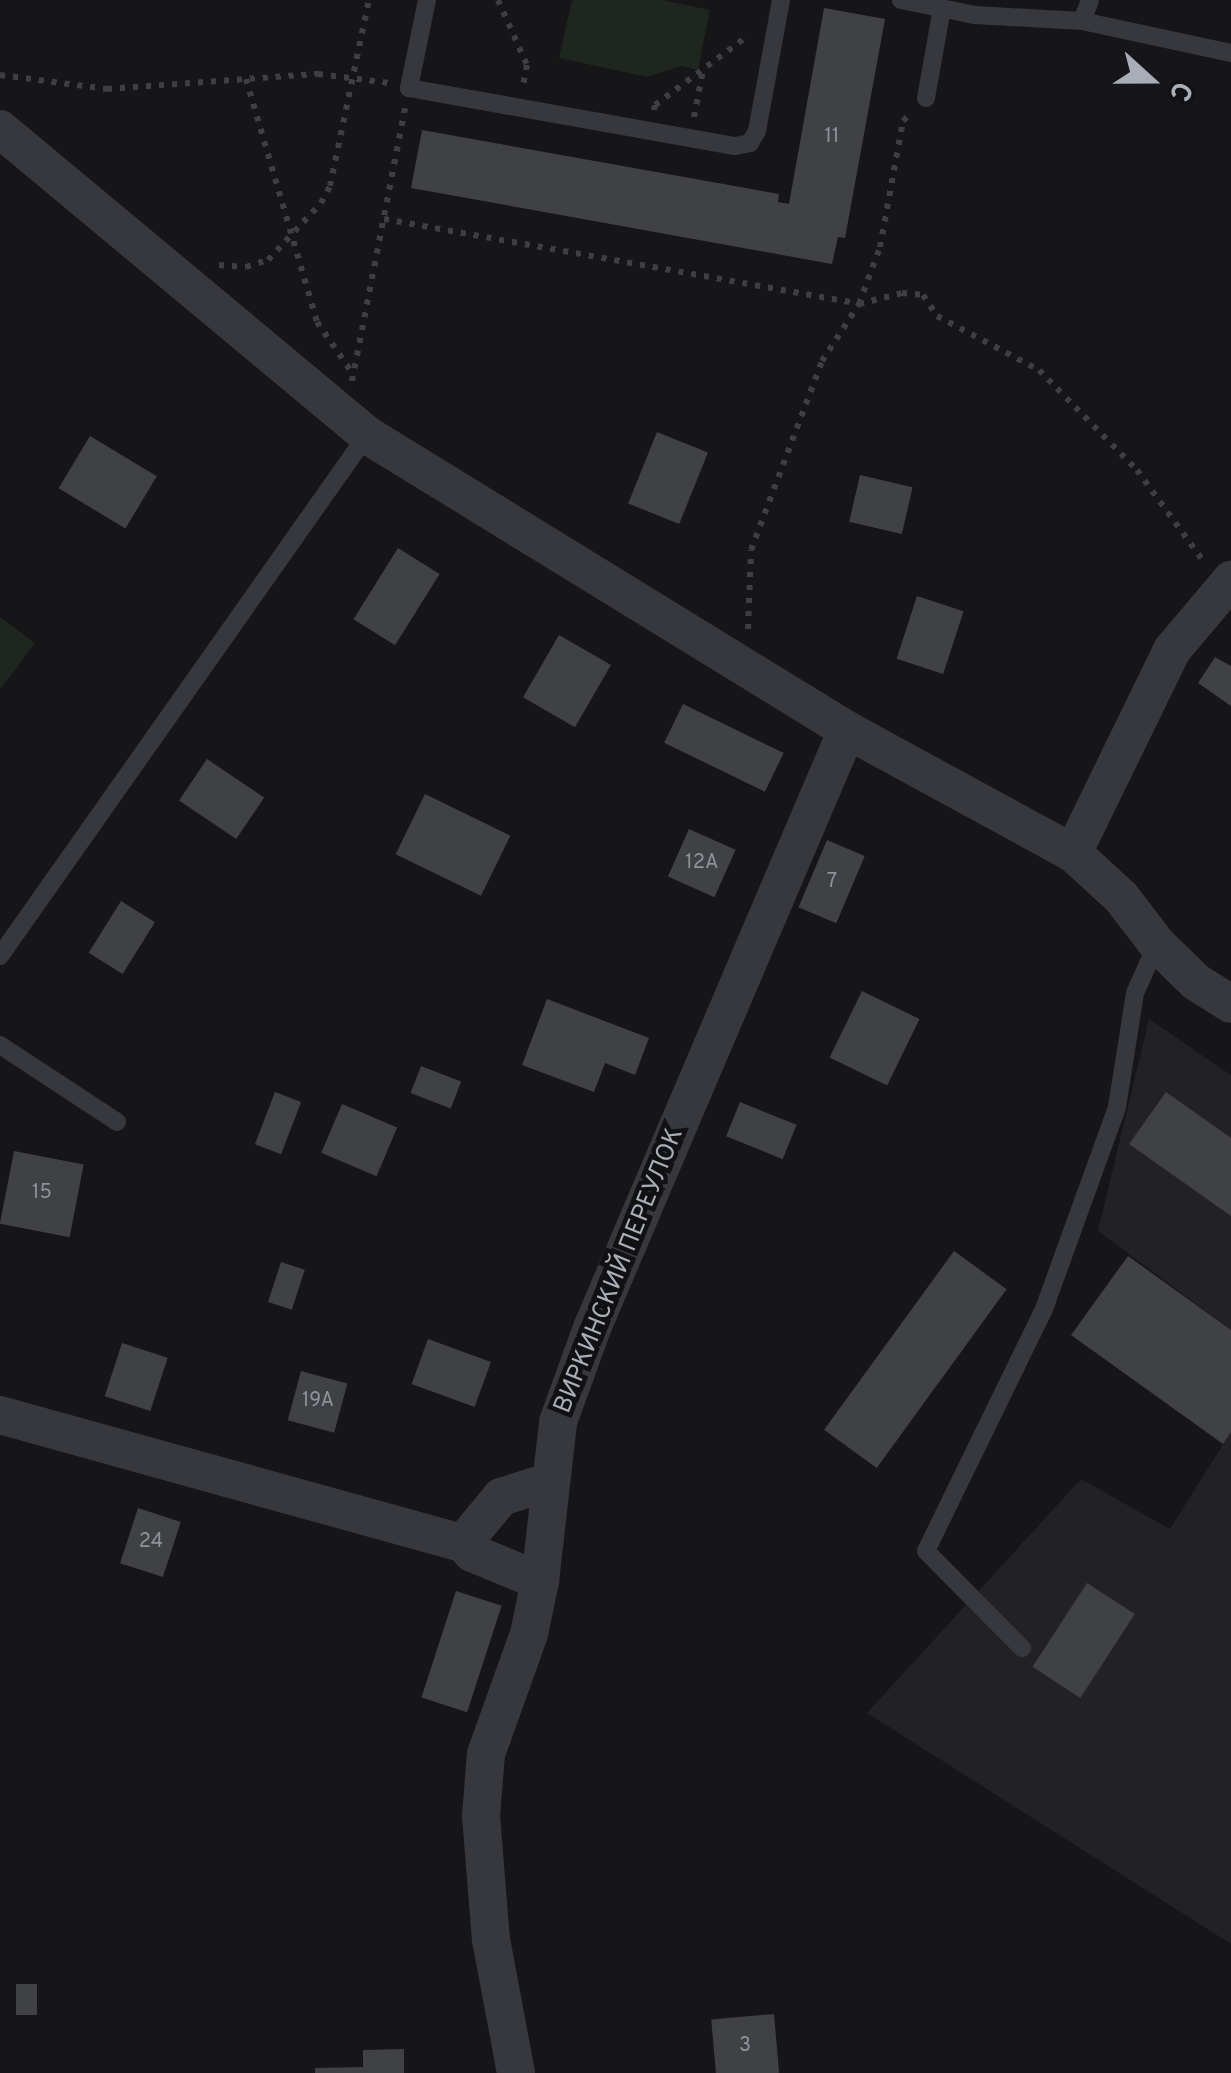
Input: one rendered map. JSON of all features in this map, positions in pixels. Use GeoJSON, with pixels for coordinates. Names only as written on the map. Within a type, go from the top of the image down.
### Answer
{"type":"FeatureCollection","features":[{"type":"Feature","properties":{"kind":"street"},"geometry":{"type":"LineString","coordinates":[[0,130],[357,426],[847,730],[1073,853],[1121,897],[1157,944],[1196,982],[1231,1004]]}},
{"type":"Feature","properties":{"kind":"street"},"geometry":{"type":"LineString","coordinates":[[1073,853],[1172,650],[1228,584]]}},
{"type":"Feature","properties":{"kind":"street","name":"ВИРКИНСКИЙ ПЕРЕУЛОК"},"geometry":{"type":"LineString","coordinates":[[516,2073],[491,1940],[481,1816],[486,1754],[529,1634],[540,1581],[548,1482],[558,1422],[592,1328],[847,730]]}},
{"type":"Feature","properties":{"kind":"street"},"geometry":{"type":"LineString","coordinates":[[0,1415],[462,1543],[472,1553],[540,1581]]}},
{"type":"Feature","properties":{"kind":"street"},"geometry":{"type":"LineString","coordinates":[[462,1543],[501,1497],[548,1482]]}},
{"type":"Feature","properties":{"kind":"lane"},"geometry":{"type":"LineString","coordinates":[[428,0],[409,88],[735,146],[750,143],[757,131],[779,7]]}},
{"type":"Feature","properties":{"kind":"lane"},"geometry":{"type":"LineString","coordinates":[[901,0],[1082,22],[1231,53]]}},
{"type":"Feature","properties":{"kind":"lane"},"geometry":{"type":"LineString","coordinates":[[1082,22],[1090,0]]}},
{"type":"Feature","properties":{"kind":"lane"},"geometry":{"type":"LineString","coordinates":[[926,98],[942,8]]}},
{"type":"Feature","properties":{"kind":"lane"},"geometry":{"type":"LineString","coordinates":[[0,956],[357,426]]}},
{"type":"Feature","properties":{"kind":"lane"},"geometry":{"type":"LineString","coordinates":[[1022,1648],[926,1552],[1044,1309],[1117,1107],[1135,993],[1157,944]]}},
{"type":"Feature","properties":{"kind":"lane"},"geometry":{"type":"LineString","coordinates":[[0,1045],[117,1122]]}},
{"type":"Feature","properties":{"kind":"path"},"geometry":{"type":"LineString","coordinates":[[207,264],[246,267],[268,260],[293,238],[330,186],[369,0]]}},
{"type":"Feature","properties":{"kind":"path"},"geometry":{"type":"LineString","coordinates":[[498,0],[526,65],[519,107]]}},
{"type":"Feature","properties":{"kind":"path"},"geometry":{"type":"LineString","coordinates":[[650,131],[655,105],[779,7]]}},
{"type":"Feature","properties":{"kind":"path"},"geometry":{"type":"LineString","coordinates":[[691,138],[703,69]]}},
{"type":"Feature","properties":{"kind":"path"},"geometry":{"type":"LineString","coordinates":[[4,88],[0,74],[107,89],[353,75],[381,82]]}},
{"type":"Feature","properties":{"kind":"path"},"geometry":{"type":"LineString","coordinates":[[246,79],[317,322],[354,375]]}},
{"type":"Feature","properties":{"kind":"path"},"geometry":{"type":"LineString","coordinates":[[357,426],[354,375],[409,88]]}},
{"type":"Feature","properties":{"kind":"path"},"geometry":{"type":"LineString","coordinates":[[752,670],[746,604],[751,550],[822,361],[859,304],[880,247],[903,121],[926,98]]}},
{"type":"Feature","properties":{"kind":"path"},"geometry":{"type":"LineString","coordinates":[[384,219],[859,304],[902,292],[923,295],[937,316],[1039,370],[1137,470],[1228,584]]}},
{"type":"Feature","properties":{"kind":"shaded area"},"geometry":{"type":"Polygon","coordinates":[[[572,0],[662,0],[710,10],[698,70],[681,66],[647,77],[559,58],[572,0]]]}},
{"type":"Feature","properties":{"kind":"shaded area"},"geometry":{"type":"Polygon","coordinates":[[[0,617],[35,643],[0,690],[0,617]]]}},
{"type":"Feature","properties":{"kind":"shaded area"},"geometry":{"type":"Polygon","coordinates":[[[1149,1019],[1231,1075],[1231,1330],[1098,1231],[1149,1019]]]}},
{"type":"Feature","properties":{"kind":"shaded area"},"geometry":{"type":"Polygon","coordinates":[[[1231,1432],[1231,1944],[867,1713],[1081,1479],[1170,1529],[1231,1432]]]}},
{"type":"Feature","properties":{"kind":"building"},"geometry":{"type":"Polygon","coordinates":[[[824,8],[885,19],[845,238],[838,237],[832,264],[411,188],[422,130],[779,194],[778,202],[789,204],[824,8]]]}},
{"type":"Feature","properties":{"kind":"building"},"geometry":{"type":"Polygon","coordinates":[[[657,432],[708,453],[679,524],[628,503],[657,432]]]}},
{"type":"Feature","properties":{"kind":"building"},"geometry":{"type":"Polygon","coordinates":[[[90,436],[157,476],[125,528],[59,488],[90,436]]]}},
{"type":"Feature","properties":{"kind":"building"},"geometry":{"type":"Polygon","coordinates":[[[860,475],[913,487],[902,534],[849,522],[860,475]]]}},
{"type":"Feature","properties":{"kind":"building"},"geometry":{"type":"Polygon","coordinates":[[[398,548],[440,574],[395,645],[353,619],[398,548]]]}},
{"type":"Feature","properties":{"kind":"building"},"geometry":{"type":"Polygon","coordinates":[[[917,596],[964,611],[943,674],[897,659],[917,596]]]}},
{"type":"Feature","properties":{"kind":"building"},"geometry":{"type":"Polygon","coordinates":[[[559,635],[611,665],[575,727],[523,697],[559,635]]]}},
{"type":"Feature","properties":{"kind":"building"},"geometry":{"type":"Polygon","coordinates":[[[1215,657],[1231,666],[1231,706],[1198,683],[1215,657]]]}},
{"type":"Feature","properties":{"kind":"building"},"geometry":{"type":"Polygon","coordinates":[[[683,704],[784,753],[765,792],[664,743],[683,704]]]}},
{"type":"Feature","properties":{"kind":"building"},"geometry":{"type":"Polygon","coordinates":[[[207,759],[264,798],[236,839],[179,800],[207,759]]]}},
{"type":"Feature","properties":{"kind":"building"},"geometry":{"type":"Polygon","coordinates":[[[425,794],[510,836],[481,896],[396,854],[425,794]]]}},
{"type":"Feature","properties":{"kind":"building"},"geometry":{"type":"Polygon","coordinates":[[[689,829],[736,850],[714,897],[668,877],[689,829]]]}},
{"type":"Feature","properties":{"kind":"building"},"geometry":{"type":"Polygon","coordinates":[[[827,840],[865,856],[836,923],[798,907],[827,840]]]}},
{"type":"Feature","properties":{"kind":"building"},"geometry":{"type":"Polygon","coordinates":[[[121,901],[155,922],[123,974],[89,953],[121,901]]]}},
{"type":"Feature","properties":{"kind":"building"},"geometry":{"type":"Polygon","coordinates":[[[862,991],[920,1019],[887,1086],[830,1058],[862,991]]]}},
{"type":"Feature","properties":{"kind":"building"},"geometry":{"type":"Polygon","coordinates":[[[547,999],[649,1038],[635,1075],[605,1063],[594,1092],[522,1065],[547,999]]]}},
{"type":"Feature","properties":{"kind":"building"},"geometry":{"type":"Polygon","coordinates":[[[421,1066],[461,1081],[451,1108],[411,1093],[421,1066]]]}},
{"type":"Feature","properties":{"kind":"building"},"geometry":{"type":"Polygon","coordinates":[[[275,1092],[301,1102],[281,1154],[255,1144],[275,1092]]]}},
{"type":"Feature","properties":{"kind":"building"},"geometry":{"type":"Polygon","coordinates":[[[1166,1092],[1231,1138],[1231,1216],[1129,1144],[1166,1092]]]}},
{"type":"Feature","properties":{"kind":"building"},"geometry":{"type":"Polygon","coordinates":[[[740,1102],[797,1125],[783,1159],[726,1136],[740,1102]]]}},
{"type":"Feature","properties":{"kind":"building"},"geometry":{"type":"Polygon","coordinates":[[[342,1104],[397,1127],[377,1176],[321,1153],[342,1104]]]}},
{"type":"Feature","properties":{"kind":"building"},"geometry":{"type":"Polygon","coordinates":[[[14,1151],[84,1165],[70,1237],[0,1224],[14,1151]]]}},
{"type":"Feature","properties":{"kind":"building"},"geometry":{"type":"Polygon","coordinates":[[[954,1251],[1007,1289],[877,1468],[824,1430],[954,1251]]]}},
{"type":"Feature","properties":{"kind":"building"},"geometry":{"type":"Polygon","coordinates":[[[1128,1256],[1231,1330],[1231,1432],[1223,1444],[1071,1335],[1128,1256]]]}},
{"type":"Feature","properties":{"kind":"building"},"geometry":{"type":"Polygon","coordinates":[[[281,1262],[305,1270],[292,1310],[268,1302],[281,1262]]]}},
{"type":"Feature","properties":{"kind":"building"},"geometry":{"type":"Polygon","coordinates":[[[428,1339],[491,1362],[475,1407],[412,1384],[428,1339]]]}},
{"type":"Feature","properties":{"kind":"building"},"geometry":{"type":"Polygon","coordinates":[[[122,1343],[168,1358],[150,1411],[105,1396],[122,1343]]]}},
{"type":"Feature","properties":{"kind":"building"},"geometry":{"type":"Polygon","coordinates":[[[301,1371],[347,1383],[334,1433],[288,1420],[301,1371]]]}},
{"type":"Feature","properties":{"kind":"building"},"geometry":{"type":"Polygon","coordinates":[[[138,1508],[181,1522],[163,1577],[120,1563],[138,1508]]]}},
{"type":"Feature","properties":{"kind":"building"},"geometry":{"type":"Polygon","coordinates":[[[1087,1583],[1135,1614],[1080,1698],[1033,1667],[1087,1583]]]}},
{"type":"Feature","properties":{"kind":"building"},"geometry":{"type":"Polygon","coordinates":[[[456,1591],[502,1606],[467,1712],[421,1698],[456,1591]]]}},
{"type":"Feature","properties":{"kind":"building"},"geometry":{"type":"Polygon","coordinates":[[[16,1984],[37,1984],[37,2015],[16,2015],[16,1984]]]}},
{"type":"Feature","properties":{"kind":"building"},"geometry":{"type":"Polygon","coordinates":[[[774,2014],[779,2073],[716,2073],[711,2019],[774,2014]]]}},
{"type":"Feature","properties":{"kind":"building"},"geometry":{"type":"Polygon","coordinates":[[[404,2049],[404,2073],[315,2073],[315,2068],[363,2067],[363,2050],[404,2049]]]}}]}
